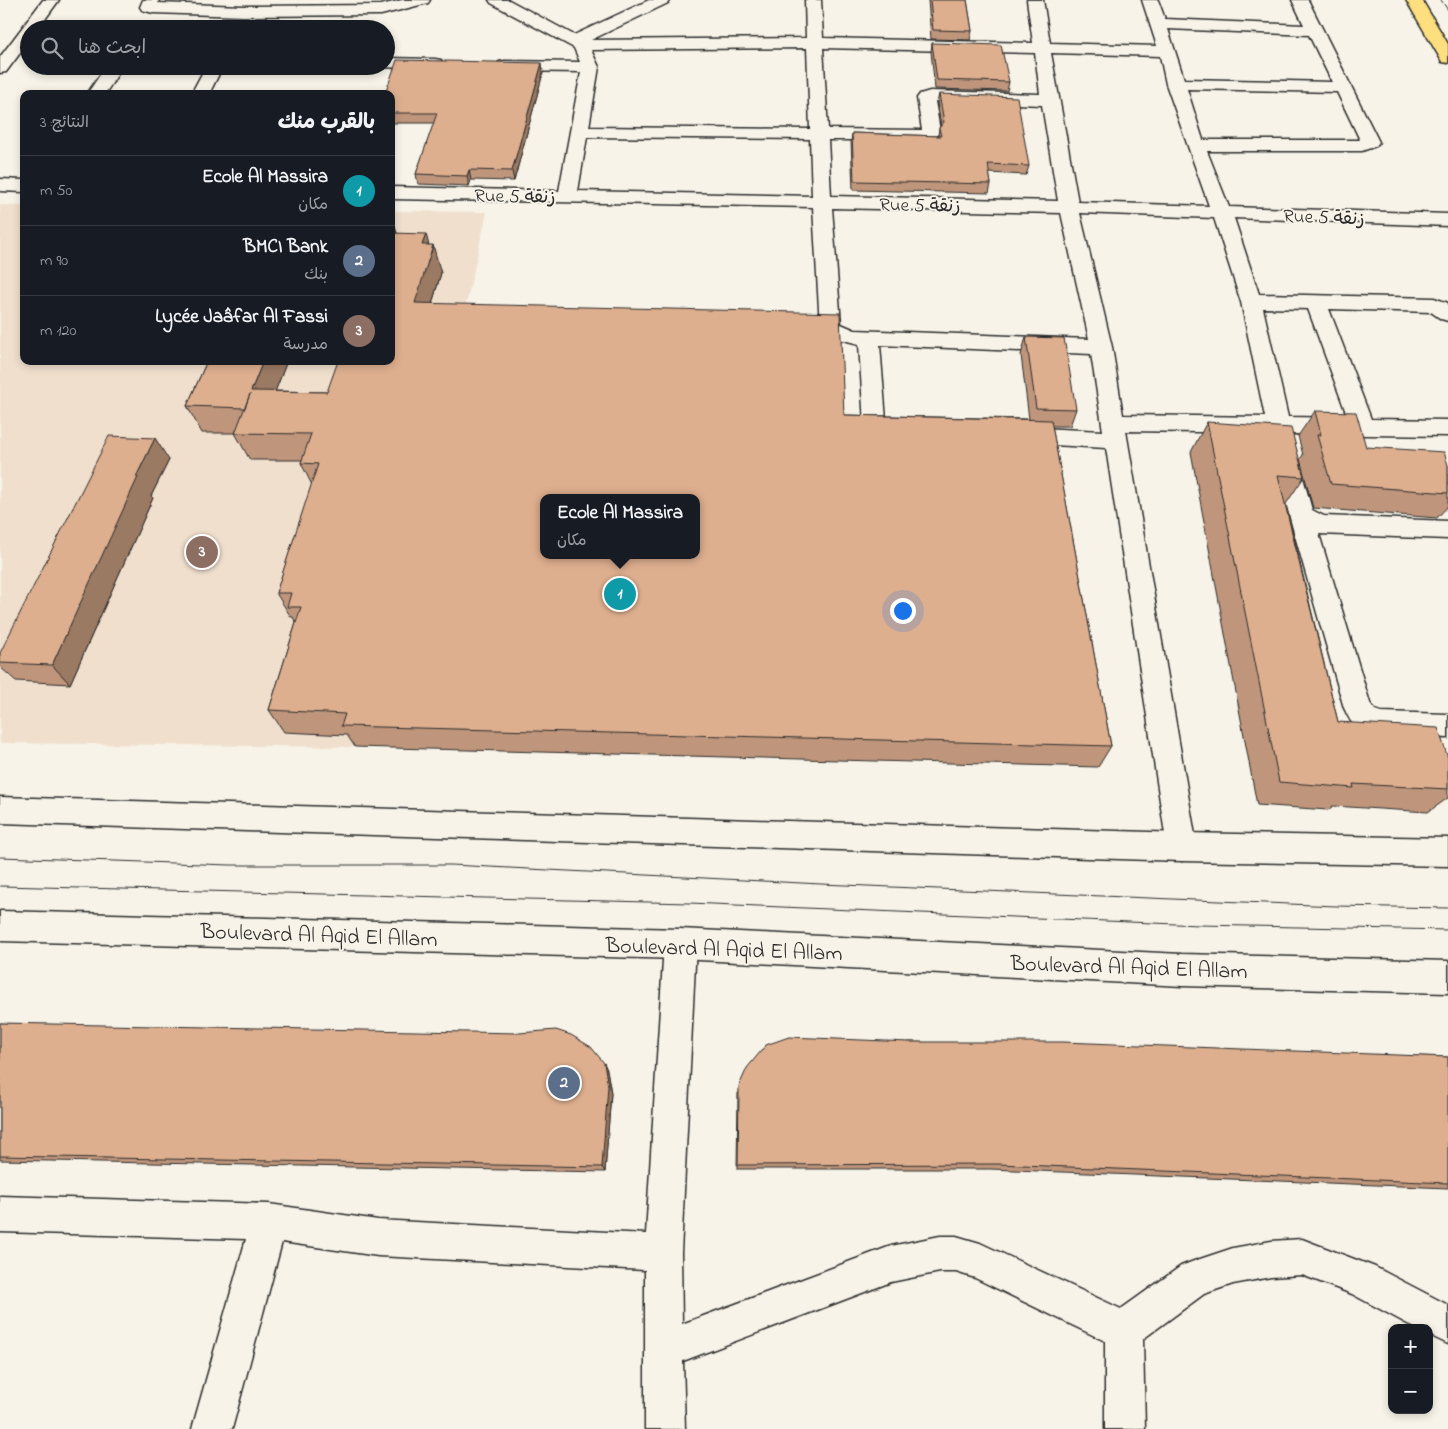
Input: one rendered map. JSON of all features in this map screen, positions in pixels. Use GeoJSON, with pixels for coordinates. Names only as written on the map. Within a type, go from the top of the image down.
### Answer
{"type":"FeatureCollection","features":[{"type":"Feature","properties":{"kind":"main road"},"geometry":{"type":"LineString","coordinates":[[1414,0],[1448,58]]}},
{"type":"Feature","properties":{"kind":"street"},"geometry":{"type":"LineString","coordinates":[[34,20],[52,0]]}},
{"type":"Feature","properties":{"kind":"street"},"geometry":{"type":"LineString","coordinates":[[151,0],[148,7],[153,8],[243,12],[381,10],[422,0]]}},
{"type":"Feature","properties":{"kind":"street"},"geometry":{"type":"LineString","coordinates":[[497,0],[577,43],[585,54],[590,67],[568,196]]}},
{"type":"Feature","properties":{"kind":"street"},"geometry":{"type":"LineString","coordinates":[[813,0],[822,202],[831,326],[836,331],[853,337],[1101,347]]}},
{"type":"Feature","properties":{"kind":"street"},"geometry":{"type":"LineString","coordinates":[[1150,0],[1159,24],[1175,84],[1196,145],[1223,213],[1251,301],[1279,426],[1302,516],[1358,708],[1365,718],[1379,724],[1448,726]]}},
{"type":"Feature","properties":{"kind":"street"},"geometry":{"type":"LineString","coordinates":[[1196,145],[1366,145],[1370,142],[1300,0]]}},
{"type":"Feature","properties":{"kind":"street"},"geometry":{"type":"LineString","coordinates":[[577,43],[648,2]]}},
{"type":"Feature","properties":{"kind":"street"},"geometry":{"type":"LineString","coordinates":[[1034,3],[1069,207],[1101,347],[1182,847]]}},
{"type":"Feature","properties":{"kind":"street"},"geometry":{"type":"LineString","coordinates":[[239,20],[243,12]]}},
{"type":"Feature","properties":{"kind":"street"},"geometry":{"type":"LineString","coordinates":[[1159,24],[1315,30]]}},
{"type":"Feature","properties":{"kind":"street"},"geometry":{"type":"LineString","coordinates":[[5,62],[20,37]]}},
{"type":"Feature","properties":{"kind":"street"},"geometry":{"type":"LineString","coordinates":[[577,43],[815,43],[1167,51]]}},
{"type":"Feature","properties":{"kind":"street"},"geometry":{"type":"LineString","coordinates":[[5,62],[20,58]]}},
{"type":"Feature","properties":{"kind":"street"},"geometry":{"type":"LineString","coordinates":[[395,63],[454,65]]}},
{"type":"Feature","properties":{"kind":"street"},"geometry":{"type":"LineString","coordinates":[[493,66],[590,67]]}},
{"type":"Feature","properties":{"kind":"street"},"geometry":{"type":"LineString","coordinates":[[99,90],[110,75]]}},
{"type":"Feature","properties":{"kind":"street"},"geometry":{"type":"LineString","coordinates":[[202,90],[210,75]]}},
{"type":"Feature","properties":{"kind":"street"},"geometry":{"type":"LineString","coordinates":[[1175,84],[1343,87]]}},
{"type":"Feature","properties":{"kind":"street"},"geometry":{"type":"LineString","coordinates":[[580,132],[928,135],[931,131],[926,98],[930,96],[1050,100]]}},
{"type":"Feature","properties":{"kind":"street"},"geometry":{"type":"LineString","coordinates":[[0,185],[20,186]]}},
{"type":"Feature","properties":{"kind":"street","name":"Rue 5 زنقة"},"geometry":{"type":"LineString","coordinates":[[395,193],[1069,207],[1448,220]]}},
{"type":"Feature","properties":{"kind":"street"},"geometry":{"type":"LineString","coordinates":[[1251,301],[1434,305],[1448,314]]}},
{"type":"Feature","properties":{"kind":"street"},"geometry":{"type":"LineString","coordinates":[[1316,302],[1362,426]]}},
{"type":"Feature","properties":{"kind":"street"},"geometry":{"type":"LineString","coordinates":[[870,338],[875,424],[884,428],[928,430]]}},
{"type":"Feature","properties":{"kind":"street"},"geometry":{"type":"LineString","coordinates":[[997,434],[1279,426],[1448,428]]}},
{"type":"Feature","properties":{"kind":"street"},"geometry":{"type":"LineString","coordinates":[[1302,516],[1321,525],[1448,530]]}},
{"type":"Feature","properties":{"kind":"street"},"geometry":{"type":"LineString","coordinates":[[0,810],[1182,847],[1448,852]]}},
{"type":"Feature","properties":{"kind":"street","name":"Boulevard Al Aqid El Allam"},"geometry":{"type":"LineString","coordinates":[[0,926],[680,944],[1182,970],[1448,977]]}},
{"type":"Feature","properties":{"kind":"street"},"geometry":{"type":"LineString","coordinates":[[666,1429],[664,1254],[680,944]]}},
{"type":"Feature","properties":{"kind":"street"},"geometry":{"type":"LineString","coordinates":[[0,1214],[269,1222],[378,1238],[664,1254]]}},
{"type":"Feature","properties":{"kind":"street"},"geometry":{"type":"LineString","coordinates":[[212,1429],[269,1222]]}},
{"type":"Feature","properties":{"kind":"street"},"geometry":{"type":"LineString","coordinates":[[666,1349],[891,1264],[940,1254],[956,1254],[980,1261],[1124,1330]]}},
{"type":"Feature","properties":{"kind":"street"},"geometry":{"type":"LineString","coordinates":[[1124,1330],[1194,1279],[1233,1266],[1271,1259],[1302,1257],[1362,1280],[1448,1325]]}},
{"type":"Feature","properties":{"kind":"street"},"geometry":{"type":"LineString","coordinates":[[1124,1330],[1125,1429]]}},
{"type":"Feature","properties":{"kind":"shaded area"},"geometry":{"type":"Polygon","coordinates":[[[0,205],[20,206],[20,365],[395,365],[395,211],[487,212],[460,331],[355,747],[0,743],[0,205]]]}},
{"type":"Feature","properties":{"kind":"building"},"geometry":{"type":"Polygon","coordinates":[[[930,0],[967,0],[972,31],[933,30],[930,0]]]}},
{"type":"Feature","properties":{"kind":"building"},"geometry":{"type":"Polygon","coordinates":[[[932,43],[1001,45],[1009,82],[937,80],[932,43]]]}},
{"type":"Feature","properties":{"kind":"building"},"geometry":{"type":"Polygon","coordinates":[[[397,60],[542,63],[512,171],[469,170],[467,176],[416,174],[437,113],[395,113],[395,90],[386,90],[392,75],[395,75],[397,60]]]}},
{"type":"Feature","properties":{"kind":"building"},"geometry":{"type":"Polygon","coordinates":[[[939,94],[1017,97],[1029,166],[988,164],[991,184],[854,181],[852,133],[941,136],[939,128],[944,122],[939,94]]]}},
{"type":"Feature","properties":{"kind":"building"},"geometry":{"type":"Polygon","coordinates":[[[395,233],[426,234],[422,245],[433,245],[415,303],[840,313],[844,415],[1051,420],[1111,746],[341,726],[345,714],[269,710],[301,607],[287,607],[291,593],[276,593],[318,464],[301,463],[311,434],[235,433],[245,408],[187,406],[205,365],[261,365],[251,391],[327,392],[337,365],[395,365],[395,233]]]}},
{"type":"Feature","properties":{"kind":"building"},"geometry":{"type":"Polygon","coordinates":[[[1026,337],[1064,338],[1076,409],[1036,408],[1026,337]]]}},
{"type":"Feature","properties":{"kind":"building"},"geometry":{"type":"Polygon","coordinates":[[[1315,411],[1356,412],[1366,447],[1444,452],[1448,465],[1448,493],[1331,484],[1317,435],[1321,435],[1315,411]]]}},
{"type":"Feature","properties":{"kind":"building"},"geometry":{"type":"Polygon","coordinates":[[[1207,422],[1291,428],[1304,477],[1278,475],[1338,722],[1438,728],[1448,758],[1448,789],[1353,784],[1354,788],[1279,782],[1207,422]]]}},
{"type":"Feature","properties":{"kind":"building"},"geometry":{"type":"Polygon","coordinates":[[[109,436],[155,438],[52,665],[0,663],[0,653],[109,436]]]}},
{"type":"Feature","properties":{"kind":"building"},"geometry":{"type":"Polygon","coordinates":[[[0,1023],[519,1033],[556,1030],[571,1035],[591,1047],[604,1063],[608,1086],[602,1167],[0,1156],[0,1023]]]}},
{"type":"Feature","properties":{"kind":"building"},"geometry":{"type":"Polygon","coordinates":[[[789,1037],[909,1042],[1063,1042],[1448,1057],[1448,1183],[998,1164],[738,1165],[739,1086],[747,1068],[766,1045],[789,1037]]]}},
{"type":"Feature","properties":{"kind":"tram line"},"geometry":{"type":"LineString","coordinates":[[1441,0],[1448,10]]}},
{"type":"Feature","properties":{"kind":"tram line"},"geometry":{"type":"LineString","coordinates":[[0,857],[230,865],[451,865],[821,884],[1336,906],[1448,908]]}},
{"type":"Feature","properties":{"kind":"tram line"},"geometry":{"type":"LineString","coordinates":[[0,886],[689,903],[1199,925],[1448,930]]}},
{"type":"Feature","properties":{"kind":"place","name":"Lycée Jaâfar Al Fassi"},"geometry":{"type":"Point","coordinates":[202,552]}},
{"type":"Feature","properties":{"kind":"place","name":"Ecole Al Massira"},"geometry":{"type":"Point","coordinates":[620,594]}},
{"type":"Feature","properties":{"kind":"place","name":"BMCI Bank"},"geometry":{"type":"Point","coordinates":[564,1083]}}]}
